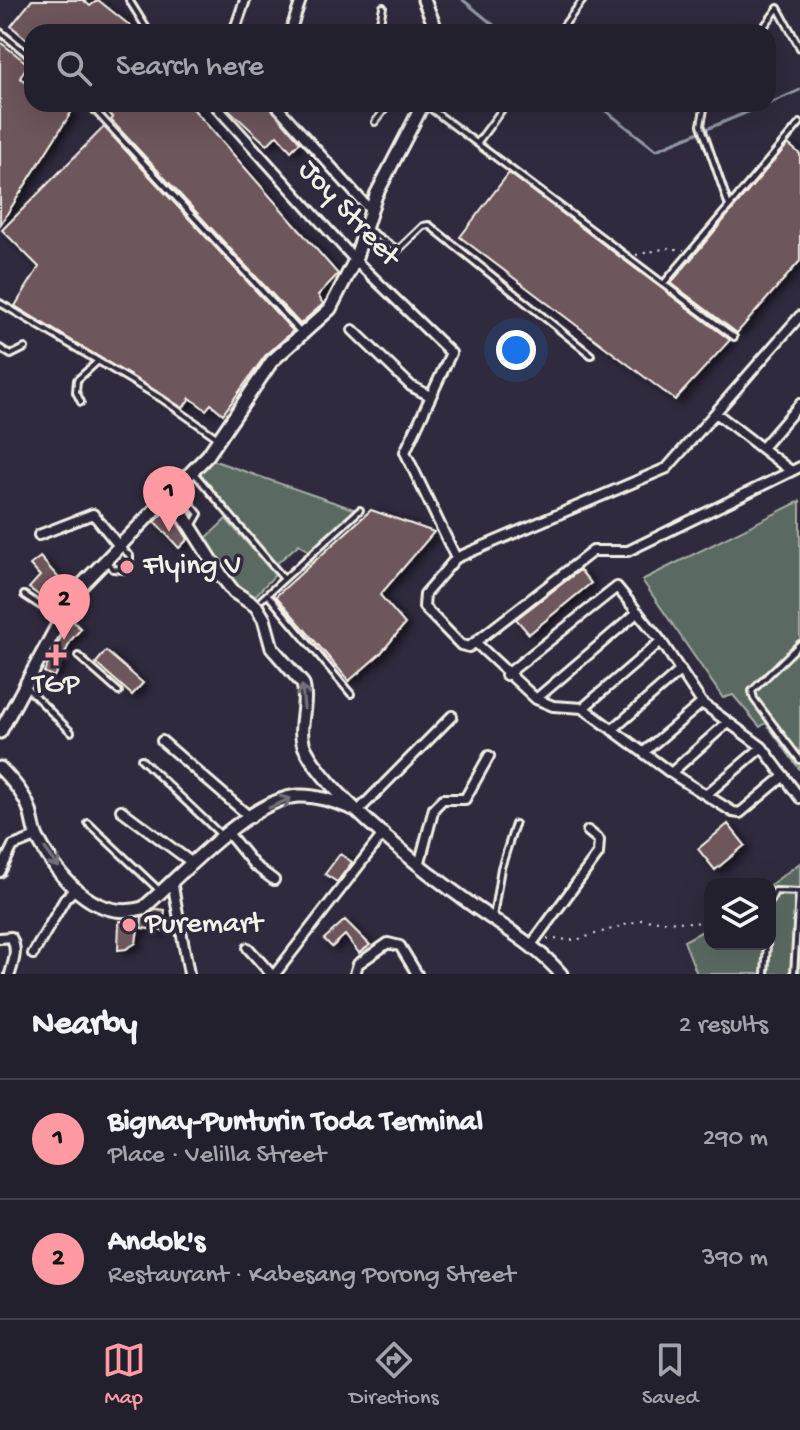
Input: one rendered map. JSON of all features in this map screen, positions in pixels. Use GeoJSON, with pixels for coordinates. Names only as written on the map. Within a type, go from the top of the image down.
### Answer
{"type":"FeatureCollection","features":[{"type":"Feature","properties":{"kind":"main road"},"geometry":{"type":"LineString","coordinates":[[424,0],[434,24]]}},
{"type":"Feature","properties":{"kind":"main road"},"geometry":{"type":"LineString","coordinates":[[0,732],[76,591],[119,546],[178,496],[263,371],[330,309],[355,260],[370,210],[420,112]]}},
{"type":"Feature","properties":{"kind":"main road"},"geometry":{"type":"LineString","coordinates":[[178,496],[191,527],[234,592],[256,606],[264,619],[272,648],[303,684],[304,748],[358,811],[492,919],[531,945],[561,974]]}},
{"type":"Feature","properties":{"kind":"main road"},"geometry":{"type":"LineString","coordinates":[[0,768],[29,808],[36,837],[75,889],[90,903],[127,913],[143,908],[191,862],[226,835],[288,798],[301,796],[329,800],[358,811]]}},
{"type":"Feature","properties":{"kind":"street"},"geometry":{"type":"LineString","coordinates":[[237,24],[245,0]]}},
{"type":"Feature","properties":{"kind":"street"},"geometry":{"type":"LineString","coordinates":[[293,24],[301,0]]}},
{"type":"Feature","properties":{"kind":"street","name":"Joy Street"},"geometry":{"type":"LineString","coordinates":[[221,112],[355,260],[451,353],[428,395]]}},
{"type":"Feature","properties":{"kind":"street"},"geometry":{"type":"LineString","coordinates":[[282,112],[370,210]]}},
{"type":"Feature","properties":{"kind":"street"},"geometry":{"type":"LineString","coordinates":[[796,469],[628,551],[593,551],[469,647],[461,645],[424,607],[422,600],[456,558],[661,472],[800,316]]}},
{"type":"Feature","properties":{"kind":"street"},"geometry":{"type":"LineString","coordinates":[[353,330],[411,386],[428,395],[405,452],[456,558]]}},
{"type":"Feature","properties":{"kind":"street"},"geometry":{"type":"LineString","coordinates":[[762,448],[800,404]]}},
{"type":"Feature","properties":{"kind":"street"},"geometry":{"type":"LineString","coordinates":[[716,413],[796,469]]}},
{"type":"Feature","properties":{"kind":"street"},"geometry":{"type":"LineString","coordinates":[[39,535],[93,514],[119,546]]}},
{"type":"Feature","properties":{"kind":"street"},"geometry":{"type":"LineString","coordinates":[[506,675],[613,587],[621,589],[661,641],[702,703],[762,747],[800,798]]}},
{"type":"Feature","properties":{"kind":"street"},"geometry":{"type":"LineString","coordinates":[[536,699],[638,612]]}},
{"type":"Feature","properties":{"kind":"street"},"geometry":{"type":"LineString","coordinates":[[583,708],[661,641]]}},
{"type":"Feature","properties":{"kind":"street"},"geometry":{"type":"LineString","coordinates":[[476,643],[506,675],[536,699],[553,706],[583,708],[671,773],[740,813],[784,776]]}},
{"type":"Feature","properties":{"kind":"street"},"geometry":{"type":"LineString","coordinates":[[612,730],[681,670]]}},
{"type":"Feature","properties":{"kind":"street"},"geometry":{"type":"LineString","coordinates":[[644,752],[702,703]]}},
{"type":"Feature","properties":{"kind":"street"},"geometry":{"type":"LineString","coordinates":[[358,811],[452,716]]}},
{"type":"Feature","properties":{"kind":"street"},"geometry":{"type":"LineString","coordinates":[[671,773],[728,722]]}},
{"type":"Feature","properties":{"kind":"street"},"geometry":{"type":"LineString","coordinates":[[162,741],[251,818]]}},
{"type":"Feature","properties":{"kind":"street"},"geometry":{"type":"LineString","coordinates":[[707,794],[762,747]]}},
{"type":"Feature","properties":{"kind":"street"},"geometry":{"type":"LineString","coordinates":[[420,862],[434,808],[443,799],[465,799],[489,756]]}},
{"type":"Feature","properties":{"kind":"street"},"geometry":{"type":"LineString","coordinates":[[121,810],[191,862]]}},
{"type":"Feature","properties":{"kind":"street"},"geometry":{"type":"LineString","coordinates":[[531,945],[598,854],[599,840],[588,831]]}},
{"type":"Feature","properties":{"kind":"street"},"geometry":{"type":"LineString","coordinates":[[248,948],[273,974],[384,833]]}},
{"type":"Feature","properties":{"kind":"street"},"geometry":{"type":"LineString","coordinates":[[226,835],[254,865],[274,880]]}},
{"type":"Feature","properties":{"kind":"street"},"geometry":{"type":"LineString","coordinates":[[0,872],[13,846],[36,837]]}},
{"type":"Feature","properties":{"kind":"street"},"geometry":{"type":"LineString","coordinates":[[172,881],[189,974]]}},
{"type":"Feature","properties":{"kind":"street"},"geometry":{"type":"LineString","coordinates":[[33,954],[65,899],[75,889]]}},
{"type":"Feature","properties":{"kind":"street"},"geometry":{"type":"LineString","coordinates":[[0,938],[11,937],[14,941],[10,974]]}},
{"type":"Feature","properties":{"kind":"street"},"geometry":{"type":"LineString","coordinates":[[355,974],[358,964],[388,943],[400,946],[417,974]]}},
{"type":"Feature","properties":{"kind":"lane"},"geometry":{"type":"LineString","coordinates":[[129,0],[144,24]]}},
{"type":"Feature","properties":{"kind":"lane"},"geometry":{"type":"LineString","coordinates":[[565,24],[583,0]]}},
{"type":"Feature","properties":{"kind":"lane"},"geometry":{"type":"LineString","coordinates":[[380,24],[383,7]]}},
{"type":"Feature","properties":{"kind":"lane"},"geometry":{"type":"LineString","coordinates":[[766,24],[778,8],[800,48]]}},
{"type":"Feature","properties":{"kind":"lane"},"geometry":{"type":"LineString","coordinates":[[0,32],[24,52]]}},
{"type":"Feature","properties":{"kind":"lane"},"geometry":{"type":"LineString","coordinates":[[96,112],[303,335]]}},
{"type":"Feature","properties":{"kind":"lane"},"geometry":{"type":"LineString","coordinates":[[375,122],[383,112]]}},
{"type":"Feature","properties":{"kind":"lane"},"geometry":{"type":"LineString","coordinates":[[435,112],[631,256],[734,337]]}},
{"type":"Feature","properties":{"kind":"lane"},"geometry":{"type":"LineString","coordinates":[[478,142],[500,112]]}},
{"type":"Feature","properties":{"kind":"lane"},"geometry":{"type":"LineString","coordinates":[[703,112],[701,125],[729,206]]}},
{"type":"Feature","properties":{"kind":"lane"},"geometry":{"type":"LineString","coordinates":[[665,282],[800,123]]}},
{"type":"Feature","properties":{"kind":"lane"},"geometry":{"type":"LineString","coordinates":[[365,227],[398,250],[423,226],[429,225],[591,355]]}},
{"type":"Feature","properties":{"kind":"lane"},"geometry":{"type":"LineString","coordinates":[[0,303],[162,399],[219,439]]}},
{"type":"Feature","properties":{"kind":"lane"},"geometry":{"type":"LineString","coordinates":[[0,348],[11,355],[25,348]]}},
{"type":"Feature","properties":{"kind":"lane"},"geometry":{"type":"LineString","coordinates":[[81,402],[76,392],[77,380],[97,362]]}},
{"type":"Feature","properties":{"kind":"lane"},"geometry":{"type":"LineString","coordinates":[[193,472],[284,579]]}},
{"type":"Feature","properties":{"kind":"lane"},"geometry":{"type":"LineString","coordinates":[[262,599],[360,510]]}},
{"type":"Feature","properties":{"kind":"lane"},"geometry":{"type":"LineString","coordinates":[[119,546],[130,556],[130,564]]}},
{"type":"Feature","properties":{"kind":"lane"},"geometry":{"type":"LineString","coordinates":[[105,561],[113,569],[124,570]]}},
{"type":"Feature","properties":{"kind":"lane"},"geometry":{"type":"LineString","coordinates":[[267,594],[351,694]]}},
{"type":"Feature","properties":{"kind":"lane"},"geometry":{"type":"LineString","coordinates":[[24,595],[59,618]]}},
{"type":"Feature","properties":{"kind":"lane"},"geometry":{"type":"LineString","coordinates":[[800,644],[752,691],[754,699],[800,760]]}},
{"type":"Feature","properties":{"kind":"lane"},"geometry":{"type":"LineString","coordinates":[[78,656],[119,692]]}},
{"type":"Feature","properties":{"kind":"lane"},"geometry":{"type":"LineString","coordinates":[[26,687],[71,732]]}},
{"type":"Feature","properties":{"kind":"lane"},"geometry":{"type":"LineString","coordinates":[[141,759],[226,835]]}},
{"type":"Feature","properties":{"kind":"lane"},"geometry":{"type":"LineString","coordinates":[[88,823],[160,892]]}},
{"type":"Feature","properties":{"kind":"lane"},"geometry":{"type":"LineString","coordinates":[[492,919],[501,868],[515,824]]}},
{"type":"Feature","properties":{"kind":"lane"},"geometry":{"type":"LineString","coordinates":[[776,891],[800,892],[794,974]]}},
{"type":"Feature","properties":{"kind":"lane"},"geometry":{"type":"LineString","coordinates":[[765,974],[767,950]]}},
{"type":"Feature","properties":{"kind":"path"},"geometry":{"type":"LineString","coordinates":[[631,256],[667,248],[691,251]]}},
{"type":"Feature","properties":{"kind":"path"},"geometry":{"type":"LineString","coordinates":[[554,939],[576,940],[641,920],[704,923]]}},
{"type":"Feature","properties":{"kind":"green space"},"geometry":{"type":"Polygon","coordinates":[[[212,460],[356,510],[310,552],[299,544],[275,565],[200,473],[212,460]]]}},
{"type":"Feature","properties":{"kind":"green space"},"geometry":{"type":"Polygon","coordinates":[[[800,501],[800,770],[766,723],[760,727],[733,695],[723,698],[642,580],[800,501]]]}},
{"type":"Feature","properties":{"kind":"green space"},"geometry":{"type":"Polygon","coordinates":[[[226,519],[275,575],[254,597],[238,588],[203,541],[226,519]]]}},
{"type":"Feature","properties":{"kind":"green space"},"geometry":{"type":"Polygon","coordinates":[[[800,863],[800,974],[697,974],[684,941],[704,930],[704,950],[776,950],[776,881],[800,863]]]}},
{"type":"Feature","properties":{"kind":"building"},"geometry":{"type":"Polygon","coordinates":[[[32,0],[83,0],[90,6],[98,0],[128,24],[24,24],[24,37],[11,26],[32,0]]]}},
{"type":"Feature","properties":{"kind":"building"},"geometry":{"type":"Polygon","coordinates":[[[0,42],[24,61],[20,78],[24,81],[24,112],[71,112],[0,225],[0,42]]]}},
{"type":"Feature","properties":{"kind":"building"},"geometry":{"type":"Polygon","coordinates":[[[196,112],[338,274],[318,295],[323,304],[300,324],[111,120],[113,118],[109,113],[196,112]]]}},
{"type":"Feature","properties":{"kind":"building"},"geometry":{"type":"Polygon","coordinates":[[[232,112],[275,112],[300,142],[291,151],[277,135],[267,145],[232,112]]]}},
{"type":"Feature","properties":{"kind":"building"},"geometry":{"type":"Polygon","coordinates":[[[104,127],[293,331],[265,356],[223,414],[211,404],[206,410],[190,398],[183,408],[15,306],[39,267],[2,230],[104,127]]]}},
{"type":"Feature","properties":{"kind":"building"},"geometry":{"type":"Polygon","coordinates":[[[788,144],[800,154],[800,261],[737,333],[671,283],[788,144]]]}},
{"type":"Feature","properties":{"kind":"building"},"geometry":{"type":"Polygon","coordinates":[[[509,173],[730,340],[675,400],[460,237],[509,173]]]}},
{"type":"Feature","properties":{"kind":"building"},"geometry":{"type":"Polygon","coordinates":[[[168,508],[188,539],[179,548],[155,522],[168,508]]]}},
{"type":"Feature","properties":{"kind":"building"},"geometry":{"type":"Polygon","coordinates":[[[371,510],[434,532],[380,595],[405,624],[381,653],[349,681],[276,596],[371,510]]]}},
{"type":"Feature","properties":{"kind":"building"},"geometry":{"type":"Polygon","coordinates":[[[40,557],[65,585],[51,604],[29,588],[40,576],[30,565],[40,557]]]}},
{"type":"Feature","properties":{"kind":"building"},"geometry":{"type":"Polygon","coordinates":[[[580,570],[591,583],[529,634],[516,619],[580,570]]]}},
{"type":"Feature","properties":{"kind":"building"},"geometry":{"type":"Polygon","coordinates":[[[73,621],[81,629],[71,640],[54,677],[44,672],[65,629],[73,621]]]}},
{"type":"Feature","properties":{"kind":"building"},"geometry":{"type":"Polygon","coordinates":[[[106,651],[143,683],[132,695],[96,663],[106,651]]]}},
{"type":"Feature","properties":{"kind":"building"},"geometry":{"type":"Polygon","coordinates":[[[728,824],[745,845],[715,870],[698,849],[728,824]]]}},
{"type":"Feature","properties":{"kind":"building"},"geometry":{"type":"Polygon","coordinates":[[[340,854],[352,862],[337,882],[325,874],[340,854]]]}},
{"type":"Feature","properties":{"kind":"building"},"geometry":{"type":"Polygon","coordinates":[[[157,909],[165,910],[162,931],[141,928],[142,917],[157,909]]]}},
{"type":"Feature","properties":{"kind":"building"},"geometry":{"type":"Polygon","coordinates":[[[345,920],[370,945],[359,953],[345,935],[332,947],[324,939],[345,920]]]}},
{"type":"Feature","properties":{"kind":"building"},"geometry":{"type":"Polygon","coordinates":[[[119,921],[139,922],[136,943],[118,950],[119,921]]]}},
{"type":"Feature","properties":{"kind":"waterway"},"geometry":{"type":"LineString","coordinates":[[463,0],[492,24]]}},
{"type":"Feature","properties":{"kind":"waterway"},"geometry":{"type":"LineString","coordinates":[[776,100],[800,90]]}},
{"type":"Feature","properties":{"kind":"waterway"},"geometry":{"type":"LineString","coordinates":[[607,112],[656,150],[748,112]]}},
{"type":"Feature","properties":{"kind":"place","name":"Bignay-Punturin Toda Terminal"},"geometry":{"type":"Point","coordinates":[169,532]}},
{"type":"Feature","properties":{"kind":"place","name":"Flying V"},"geometry":{"type":"Point","coordinates":[127,567]}},
{"type":"Feature","properties":{"kind":"place","name":"Andok's"},"geometry":{"type":"Point","coordinates":[64,640]}},
{"type":"Feature","properties":{"kind":"place","name":"TGP"},"geometry":{"type":"Point","coordinates":[56,655]}},
{"type":"Feature","properties":{"kind":"place","name":"Puremart"},"geometry":{"type":"Point","coordinates":[129,925]}}]}
